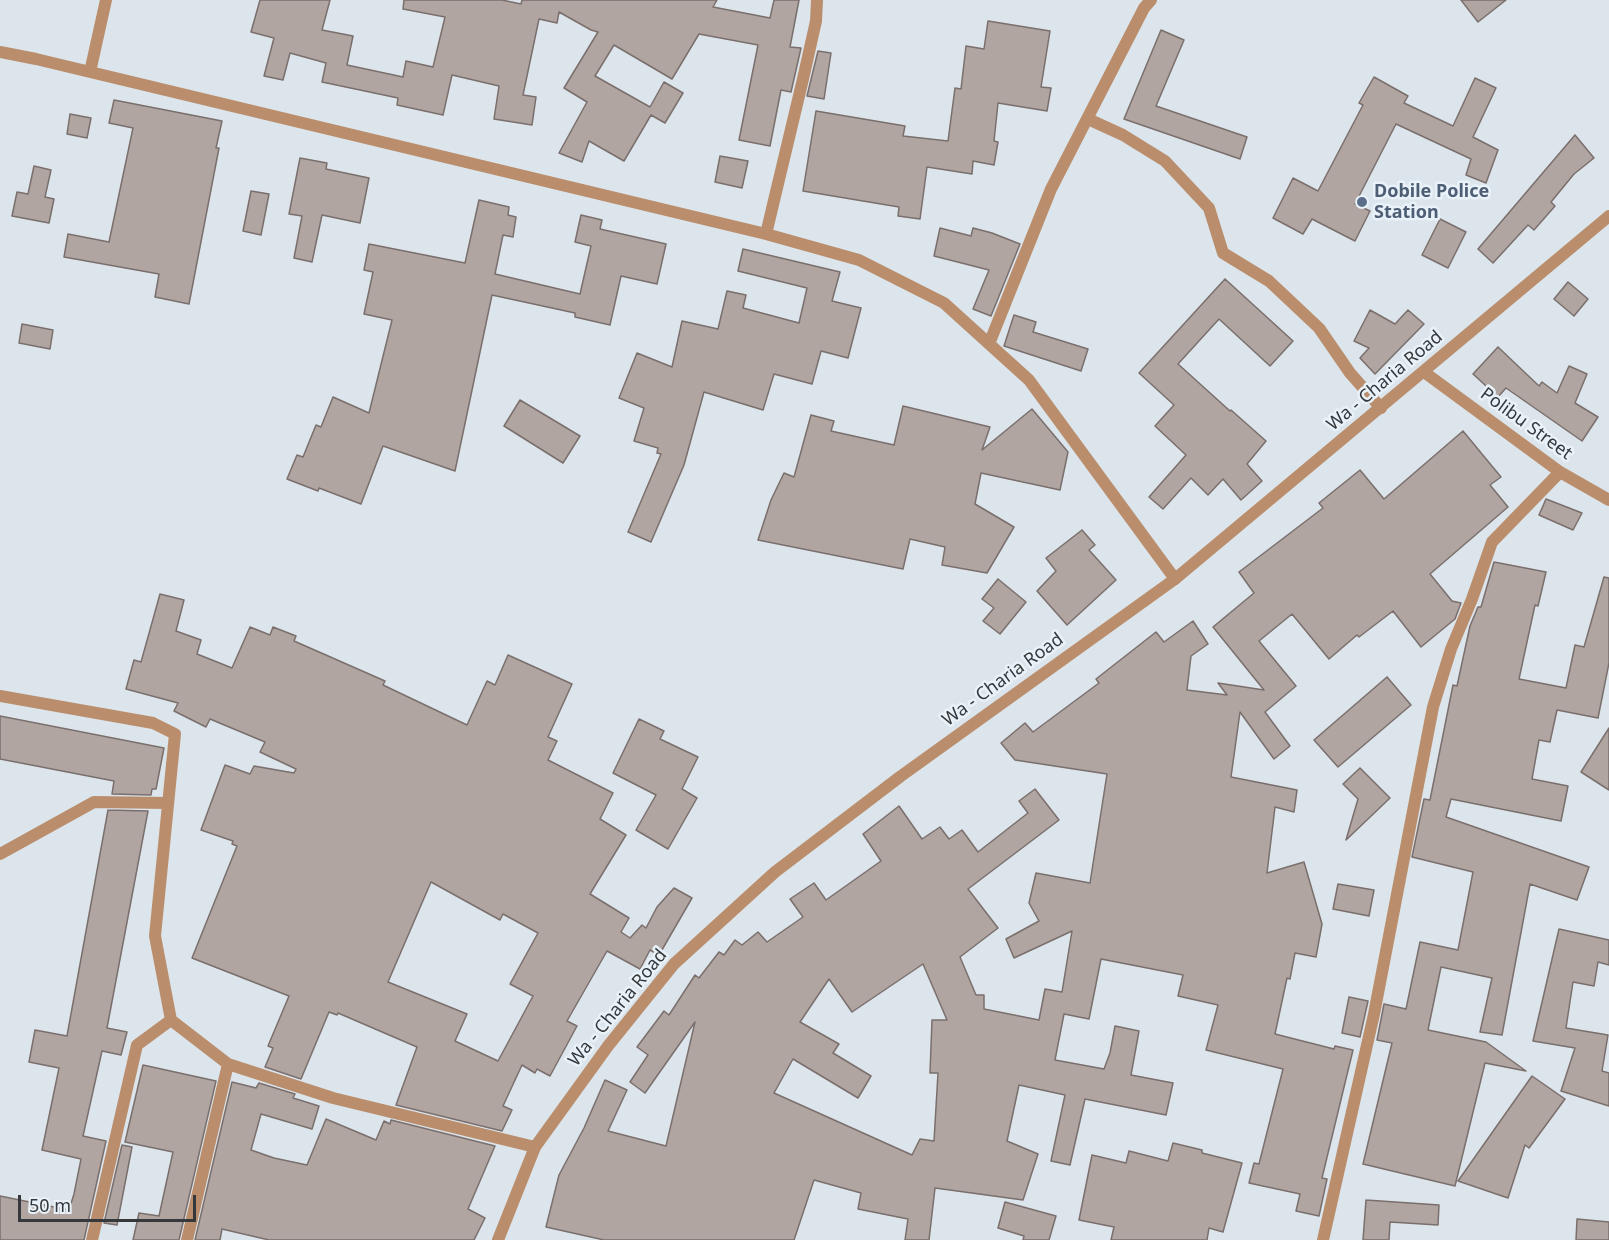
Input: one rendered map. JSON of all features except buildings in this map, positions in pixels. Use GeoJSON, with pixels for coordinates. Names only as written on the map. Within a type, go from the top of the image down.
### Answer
{"type":"FeatureCollection","features":[{"type":"Feature","properties":{"kind":"street"},"geometry":{"type":"LineString","coordinates":[[90,72],[106,0]]}},
{"type":"Feature","properties":{"kind":"street"},"geometry":{"type":"LineString","coordinates":[[766,234],[816,21],[817,0]]}},
{"type":"Feature","properties":{"kind":"street"},"geometry":{"type":"LineString","coordinates":[[989,344],[1052,189],[1144,8],[1151,0]]}},
{"type":"Feature","properties":{"kind":"street"},"geometry":{"type":"LineString","coordinates":[[0,52],[766,234],[859,260],[944,303],[1029,380],[1175,579]]}},
{"type":"Feature","properties":{"kind":"street"},"geometry":{"type":"LineString","coordinates":[[1088,119],[1123,135],[1165,161],[1209,207],[1222,253],[1269,281],[1319,328],[1350,373],[1381,408]]}},
{"type":"Feature","properties":{"kind":"street","name":"Wa - Charia Road"},"geometry":{"type":"LineString","coordinates":[[498,1240],[535,1147],[608,1046],[674,964],[775,872],[901,776],[1175,579],[1609,216]]}},
{"type":"Feature","properties":{"kind":"street","name":"Polibu Street"},"geometry":{"type":"LineString","coordinates":[[1424,372],[1560,472],[1609,500]]}},
{"type":"Feature","properties":{"kind":"street"},"geometry":{"type":"LineString","coordinates":[[1323,1240],[1374,1014],[1433,707],[1451,649],[1492,542],[1560,472]]}},
{"type":"Feature","properties":{"kind":"street"},"geometry":{"type":"LineString","coordinates":[[0,696],[153,723],[175,734],[155,936],[171,1020],[228,1064],[333,1098],[535,1147]]}},
{"type":"Feature","properties":{"kind":"street"},"geometry":{"type":"LineString","coordinates":[[0,854],[94,802],[168,803]]}},
{"type":"Feature","properties":{"kind":"street"},"geometry":{"type":"LineString","coordinates":[[92,1240],[138,1046],[171,1020]]}},
{"type":"Feature","properties":{"kind":"street"},"geometry":{"type":"LineString","coordinates":[[187,1240],[228,1064]]}},
{"type":"Feature","properties":{"kind":"place","name":"Dobile Police Station"},"geometry":{"type":"Point","coordinates":[1362,202]}}]}
